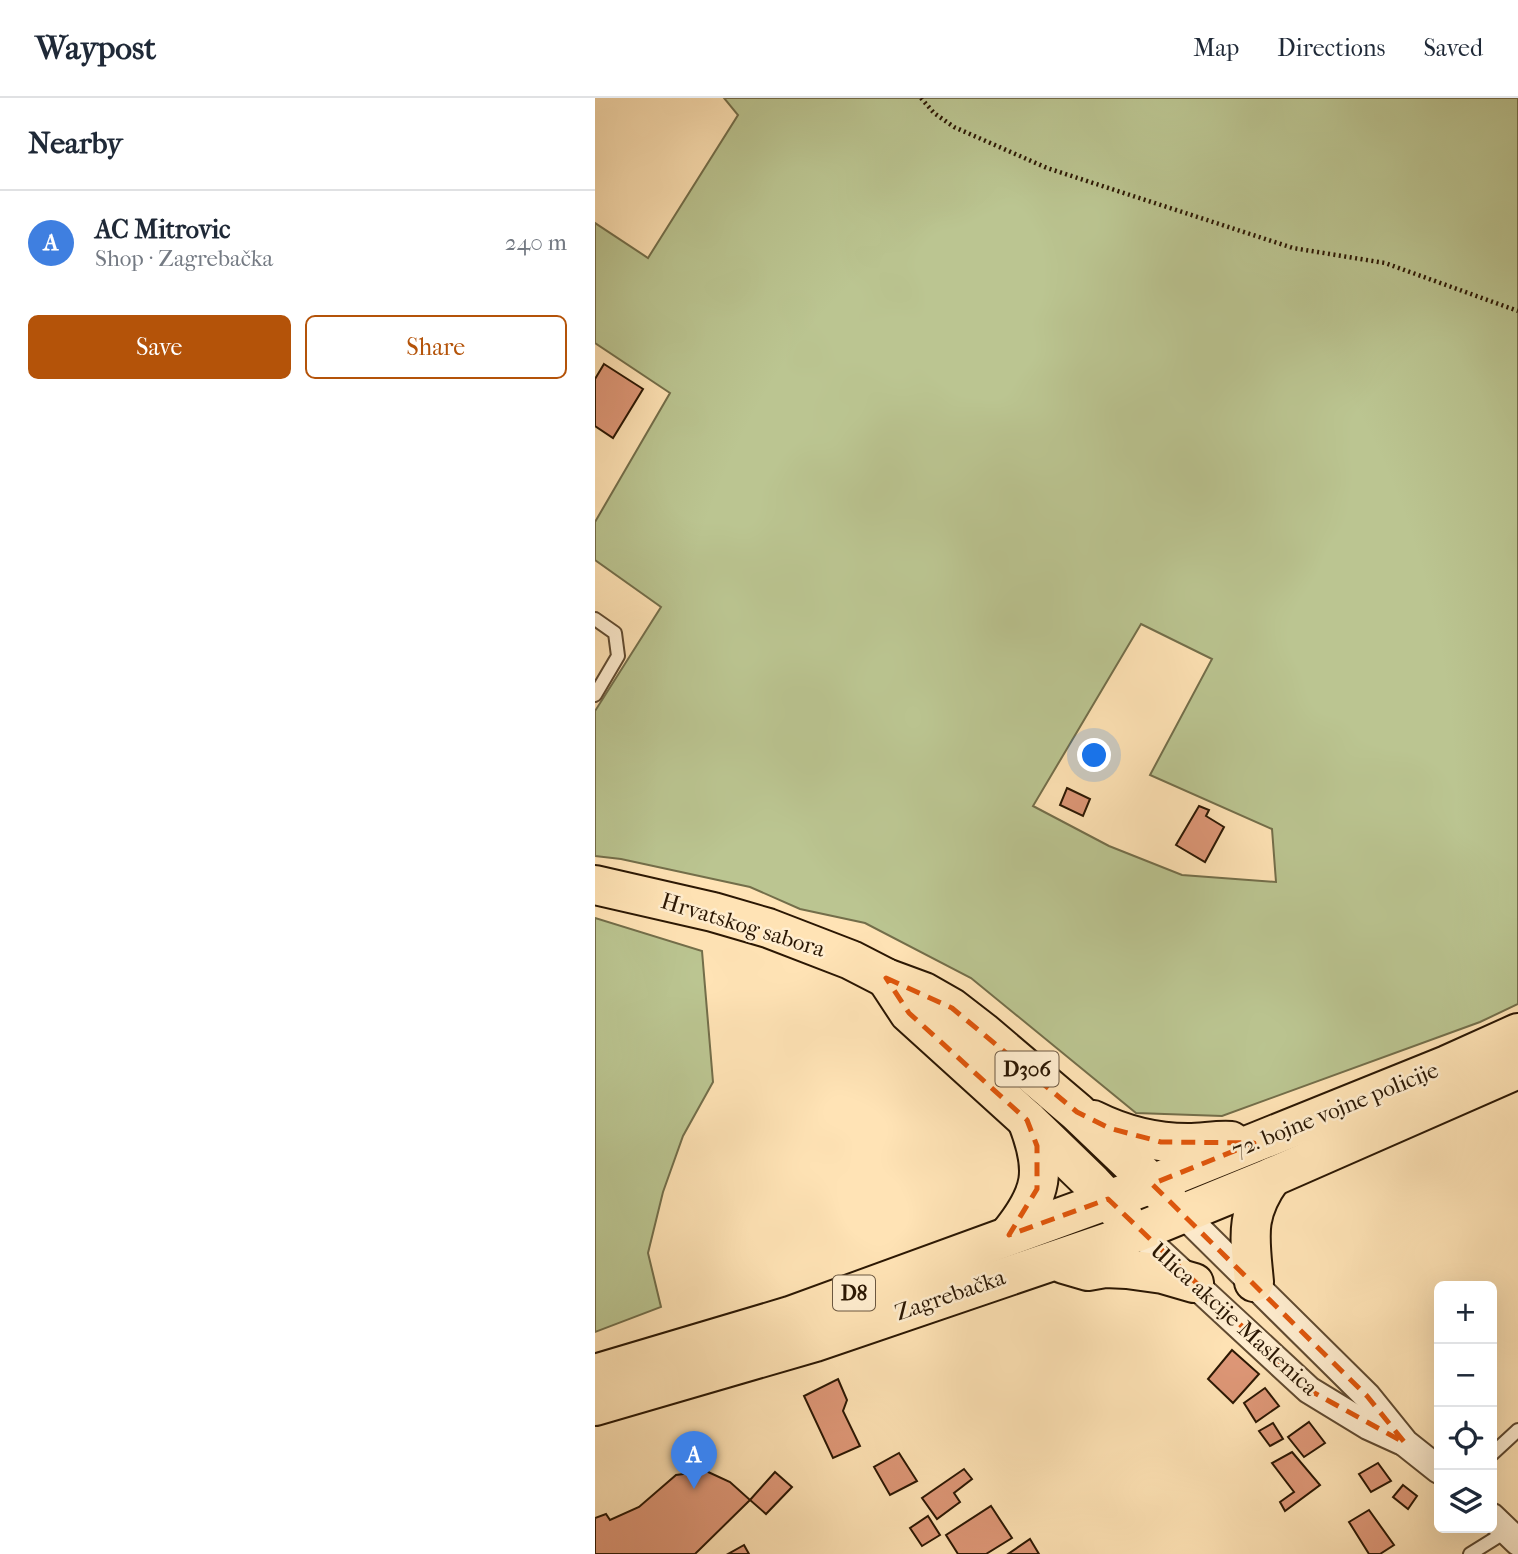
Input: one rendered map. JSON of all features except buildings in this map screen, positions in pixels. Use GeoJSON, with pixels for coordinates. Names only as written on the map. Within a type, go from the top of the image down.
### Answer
{"type":"FeatureCollection","features":[{"type":"Feature","properties":{"kind":"main road","name":"Hrvatskog sabora"},"geometry":{"type":"LineString","coordinates":[[595,885],[713,912],[768,928],[924,992],[952,1008],[1077,1112],[1183,1214]]}},
{"type":"Feature","properties":{"kind":"main road","name":"Hrvatskog sabora"},"geometry":{"type":"LineString","coordinates":[[885,978],[909,1013],[1027,1120],[1138,1232]]}},
{"type":"Feature","properties":{"kind":"main road","name":"72. bojne vojne policije"},"geometry":{"type":"LineString","coordinates":[[1152,1184],[1518,1033]]}},
{"type":"Feature","properties":{"kind":"main road","name":"72. bojne vojne policije"},"geometry":{"type":"LineString","coordinates":[[1183,1214],[1518,1069]]}},
{"type":"Feature","properties":{"kind":"main road"},"geometry":{"type":"LineString","coordinates":[[1077,1112],[1109,1128],[1161,1142],[1215,1140],[1254,1143]]}},
{"type":"Feature","properties":{"kind":"main road"},"geometry":{"type":"LineString","coordinates":[[1009,1235],[1027,1212],[1037,1189],[1040,1166],[1037,1146],[1027,1120]]}},
{"type":"Feature","properties":{"kind":"main road"},"geometry":{"type":"LineString","coordinates":[[1254,1282],[1250,1233],[1252,1212],[1259,1195],[1272,1177]]}},
{"type":"Feature","properties":{"kind":"main road","name":"Zagrebačka"},"geometry":{"type":"LineString","coordinates":[[595,1374],[790,1316],[1152,1184]]}},
{"type":"Feature","properties":{"kind":"main road","name":"Zagrebačka"},"geometry":{"type":"LineString","coordinates":[[595,1406],[815,1342],[1138,1232],[1183,1214]]}},
{"type":"Feature","properties":{"kind":"main road"},"geometry":{"type":"LineString","coordinates":[[1052,1260],[1088,1271],[1105,1268],[1127,1269],[1163,1274],[1194,1283]]}},
{"type":"Feature","properties":{"kind":"street","name":"Ulica akcije Maslenica"},"geometry":{"type":"LineString","coordinates":[[1183,1214],[1367,1396],[1405,1443],[1434,1466]]}},
{"type":"Feature","properties":{"kind":"street","name":"Ulica akcije Maslenica"},"geometry":{"type":"LineString","coordinates":[[1138,1232],[1309,1390],[1368,1426],[1405,1443]]}},
{"type":"Feature","properties":{"kind":"lane"},"geometry":{"type":"LineString","coordinates":[[595,619],[615,633],[618,656],[595,695]]}},
{"type":"Feature","properties":{"kind":"lane"},"geometry":{"type":"LineString","coordinates":[[1497,1449],[1518,1430]]}},
{"type":"Feature","properties":{"kind":"lane"},"geometry":{"type":"LineString","coordinates":[[1470,1554],[1506,1530]]}},
{"type":"Feature","properties":{"kind":"path"},"geometry":{"type":"LineString","coordinates":[[921,98],[934,113],[954,127],[1047,168],[1293,248],[1385,263],[1518,311]]}},
{"type":"Feature","properties":{"kind":"highlighted area"},"geometry":{"type":"Polygon","coordinates":[[[886,978],[952,1008],[1077,1112],[1109,1128],[1161,1142],[1254,1143],[1152,1184],[1367,1396],[1405,1443],[1309,1390],[1108,1199],[1009,1235],[1037,1189],[1037,1146],[1027,1120],[909,1013],[886,978]]]}},
{"type":"Feature","properties":{"kind":"green space"},"geometry":{"type":"Polygon","coordinates":[[[724,98],[1518,98],[1518,1004],[1480,1022],[1222,1116],[1136,1113],[971,978],[865,923],[800,909],[750,887],[621,859],[595,856],[595,711],[661,607],[595,560],[595,522],[670,393],[595,343],[595,223],[648,258],[738,115],[724,98]],[[1141,624],[1033,806],[1109,846],[1182,875],[1276,882],[1272,829],[1150,775],[1212,659],[1141,624]]]}},
{"type":"Feature","properties":{"kind":"green space"},"geometry":{"type":"Polygon","coordinates":[[[595,918],[702,951],[713,1082],[683,1136],[663,1192],[648,1253],[661,1307],[595,1332],[595,918]]]}},
{"type":"Feature","properties":{"kind":"place","name":"AC Mitrovic"},"geometry":{"type":"Point","coordinates":[694,1489]}}]}
